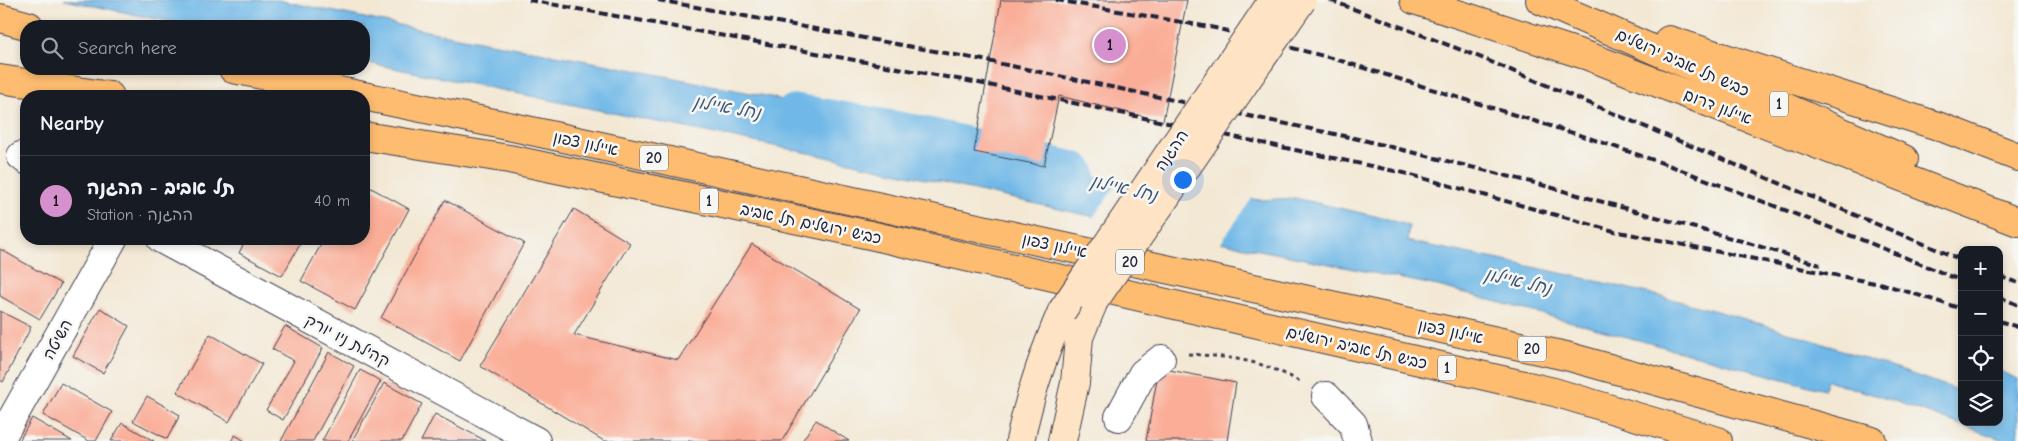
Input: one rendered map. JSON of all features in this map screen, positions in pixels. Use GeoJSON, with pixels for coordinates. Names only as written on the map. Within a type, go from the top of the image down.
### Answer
{"type":"FeatureCollection","features":[{"type":"Feature","properties":{"kind":"highway","name":"איילון דרום"},"geometry":{"type":"LineString","coordinates":[[1414,0],[1588,56],[2018,222]]}},
{"type":"Feature","properties":{"kind":"highway","name":"כביש תל אביב ירושלים"},"geometry":{"type":"LineString","coordinates":[[1540,0],[2018,209]]}},
{"type":"Feature","properties":{"kind":"highway"},"geometry":{"type":"LineString","coordinates":[[1547,0],[1941,127],[2018,158]]}},
{"type":"Feature","properties":{"kind":"highway"},"geometry":{"type":"LineString","coordinates":[[0,18],[20,24]]}},
{"type":"Feature","properties":{"kind":"highway","name":"איילון צפון"},"geometry":{"type":"LineString","coordinates":[[262,75],[334,90]]}},
{"type":"Feature","properties":{"kind":"highway"},"geometry":{"type":"LineString","coordinates":[[0,79],[71,90]]}},
{"type":"Feature","properties":{"kind":"highway","name":"איילון צפון"},"geometry":{"type":"LineString","coordinates":[[370,97],[1566,356],[1872,441]]}},
{"type":"Feature","properties":{"kind":"highway","name":"כביש ירושלים תל אביב"},"geometry":{"type":"LineString","coordinates":[[370,137],[508,159],[860,233],[1051,277]]}},
{"type":"Feature","properties":{"kind":"highway","name":"כביש תל אביב ירושלים"},"geometry":{"type":"LineString","coordinates":[[1051,277],[1554,392],[1718,441]]}},
{"type":"Feature","properties":{"kind":"street","name":"ההגנה"},"geometry":{"type":"LineString","coordinates":[[1020,441],[1028,403],[1048,344],[1062,311],[1274,0]]}},
{"type":"Feature","properties":{"kind":"street","name":"ההגנה"},"geometry":{"type":"LineString","coordinates":[[1062,441],[1075,383],[1079,337],[1094,302],[1302,0]]}},
{"type":"Feature","properties":{"kind":"street","name":"השיטה"},"geometry":{"type":"LineString","coordinates":[[0,440],[110,245]]}},
{"type":"Feature","properties":{"kind":"street","name":"קהילת ניו יורק"},"geometry":{"type":"LineString","coordinates":[[173,245],[536,441]]}},
{"type":"Feature","properties":{"kind":"street"},"geometry":{"type":"LineString","coordinates":[[1119,417],[1143,373],[1161,359]]}},
{"type":"Feature","properties":{"kind":"street"},"geometry":{"type":"LineString","coordinates":[[1326,396],[1353,424],[1358,441]]}},
{"type":"Feature","properties":{"kind":"path"},"geometry":{"type":"LineString","coordinates":[[1161,359],[1184,354],[1251,361],[1281,371],[1326,396]]}},
{"type":"Feature","properties":{"kind":"water"},"geometry":{"type":"Polygon","coordinates":[[[64,0],[278,0],[442,34],[771,97],[866,123],[864,135],[1155,187],[1261,200],[1295,198],[1388,219],[1409,226],[1407,241],[1592,280],[1684,302],[1775,328],[1845,351],[1958,390],[1958,424],[1827,380],[1824,390],[1438,286],[1081,214],[818,155],[370,63],[370,20],[162,20],[64,0]]]}},
{"type":"Feature","properties":{"kind":"water"},"geometry":{"type":"Polygon","coordinates":[[[2003,373],[2018,379],[2018,441],[2006,441],[1964,426],[2003,426],[2003,373]]]}},
{"type":"Feature","properties":{"kind":"pier"},"geometry":{"type":"Polygon","coordinates":[[[1121,179],[1253,197],[1220,244],[1092,219],[1121,179]]]}},
{"type":"Feature","properties":{"kind":"building"},"geometry":{"type":"Polygon","coordinates":[[[1001,0],[1187,0],[1163,121],[1059,96],[1044,166],[974,152],[1001,0]]]}},
{"type":"Feature","properties":{"kind":"building"},"geometry":{"type":"Polygon","coordinates":[[[370,187],[409,209],[355,310],[301,281],[321,245],[370,245],[370,187]]]}},
{"type":"Feature","properties":{"kind":"building"},"geometry":{"type":"Polygon","coordinates":[[[445,200],[524,243],[460,361],[381,318],[445,200]]]}},
{"type":"Feature","properties":{"kind":"building"},"geometry":{"type":"Polygon","coordinates":[[[574,209],[630,243],[574,335],[678,360],[752,244],[860,309],[782,441],[604,441],[480,366],[574,209]]]}},
{"type":"Feature","properties":{"kind":"building"},"geometry":{"type":"Polygon","coordinates":[[[243,245],[300,245],[282,276],[239,253],[243,245]]]}},
{"type":"Feature","properties":{"kind":"building"},"geometry":{"type":"Polygon","coordinates":[[[0,249],[61,284],[40,319],[0,296],[0,249]]]}},
{"type":"Feature","properties":{"kind":"building"},"geometry":{"type":"Polygon","coordinates":[[[100,308],[129,326],[103,373],[73,356],[100,308]]]}},
{"type":"Feature","properties":{"kind":"building"},"geometry":{"type":"Polygon","coordinates":[[[0,311],[31,327],[3,382],[0,380],[0,311]]]}},
{"type":"Feature","properties":{"kind":"building"},"geometry":{"type":"Polygon","coordinates":[[[285,326],[323,348],[283,420],[266,410],[294,361],[272,349],[285,326]]]}},
{"type":"Feature","properties":{"kind":"building"},"geometry":{"type":"Polygon","coordinates":[[[210,334],[262,364],[229,422],[177,392],[210,334]]]}},
{"type":"Feature","properties":{"kind":"building"},"geometry":{"type":"Polygon","coordinates":[[[329,352],[354,366],[313,441],[281,441],[329,352]]]}},
{"type":"Feature","properties":{"kind":"building"},"geometry":{"type":"Polygon","coordinates":[[[1159,368],[1236,383],[1227,441],[1146,441],[1159,368]]]}},
{"type":"Feature","properties":{"kind":"building"},"geometry":{"type":"Polygon","coordinates":[[[360,370],[381,381],[348,441],[322,441],[360,370]]]}},
{"type":"Feature","properties":{"kind":"building"},"geometry":{"type":"Polygon","coordinates":[[[61,383],[112,412],[96,441],[89,441],[43,415],[61,383]]]}},
{"type":"Feature","properties":{"kind":"building"},"geometry":{"type":"Polygon","coordinates":[[[384,383],[422,404],[402,441],[352,441],[384,383]]]}},
{"type":"Feature","properties":{"kind":"building"},"geometry":{"type":"Polygon","coordinates":[[[147,396],[180,415],[167,439],[133,421],[147,396]]]}},
{"type":"Feature","properties":{"kind":"building"},"geometry":{"type":"Polygon","coordinates":[[[435,414],[486,441],[421,441],[435,414]]]}},
{"type":"Feature","properties":{"kind":"building"},"geometry":{"type":"Polygon","coordinates":[[[32,418],[72,441],[19,441],[32,418]]]}},
{"type":"Feature","properties":{"kind":"building"},"geometry":{"type":"Polygon","coordinates":[[[816,420],[849,441],[802,441],[816,420]]]}},
{"type":"Feature","properties":{"kind":"building"},"geometry":{"type":"Polygon","coordinates":[[[122,423],[154,441],[111,441],[122,423]]]}},
{"type":"Feature","properties":{"kind":"building"},"geometry":{"type":"Polygon","coordinates":[[[235,435],[245,441],[231,441],[235,435]]]}},
{"type":"Feature","properties":{"kind":"waterway","name":"נחל איילון"},"geometry":{"type":"LineString","coordinates":[[797,119],[917,140],[1071,176]]}},
{"type":"Feature","properties":{"kind":"railway"},"geometry":{"type":"LineString","coordinates":[[529,0],[979,83],[1404,173],[1614,231],[1885,285]]}},
{"type":"Feature","properties":{"kind":"railway"},"geometry":{"type":"LineString","coordinates":[[658,0],[983,60],[1363,140],[1535,183],[1820,265]]}},
{"type":"Feature","properties":{"kind":"railway"},"geometry":{"type":"LineString","coordinates":[[1056,0],[1215,28],[1335,59],[1589,138],[1671,166],[1958,279]]}},
{"type":"Feature","properties":{"kind":"railway"},"geometry":{"type":"LineString","coordinates":[[1330,0],[1477,56],[1958,258]]}},
{"type":"Feature","properties":{"kind":"railway"},"geometry":{"type":"LineString","coordinates":[[2003,277],[2018,283]]}},
{"type":"Feature","properties":{"kind":"railway"},"geometry":{"type":"LineString","coordinates":[[1880,283],[1958,308]]}},
{"type":"Feature","properties":{"kind":"railway"},"geometry":{"type":"LineString","coordinates":[[2003,299],[2018,305]]}},
{"type":"Feature","properties":{"kind":"railway"},"geometry":{"type":"LineString","coordinates":[[2003,322],[2018,327]]}},
{"type":"Feature","properties":{"kind":"place","name":"תל אביב - ההגנה"},"geometry":{"type":"Point","coordinates":[1110,45]}}]}
